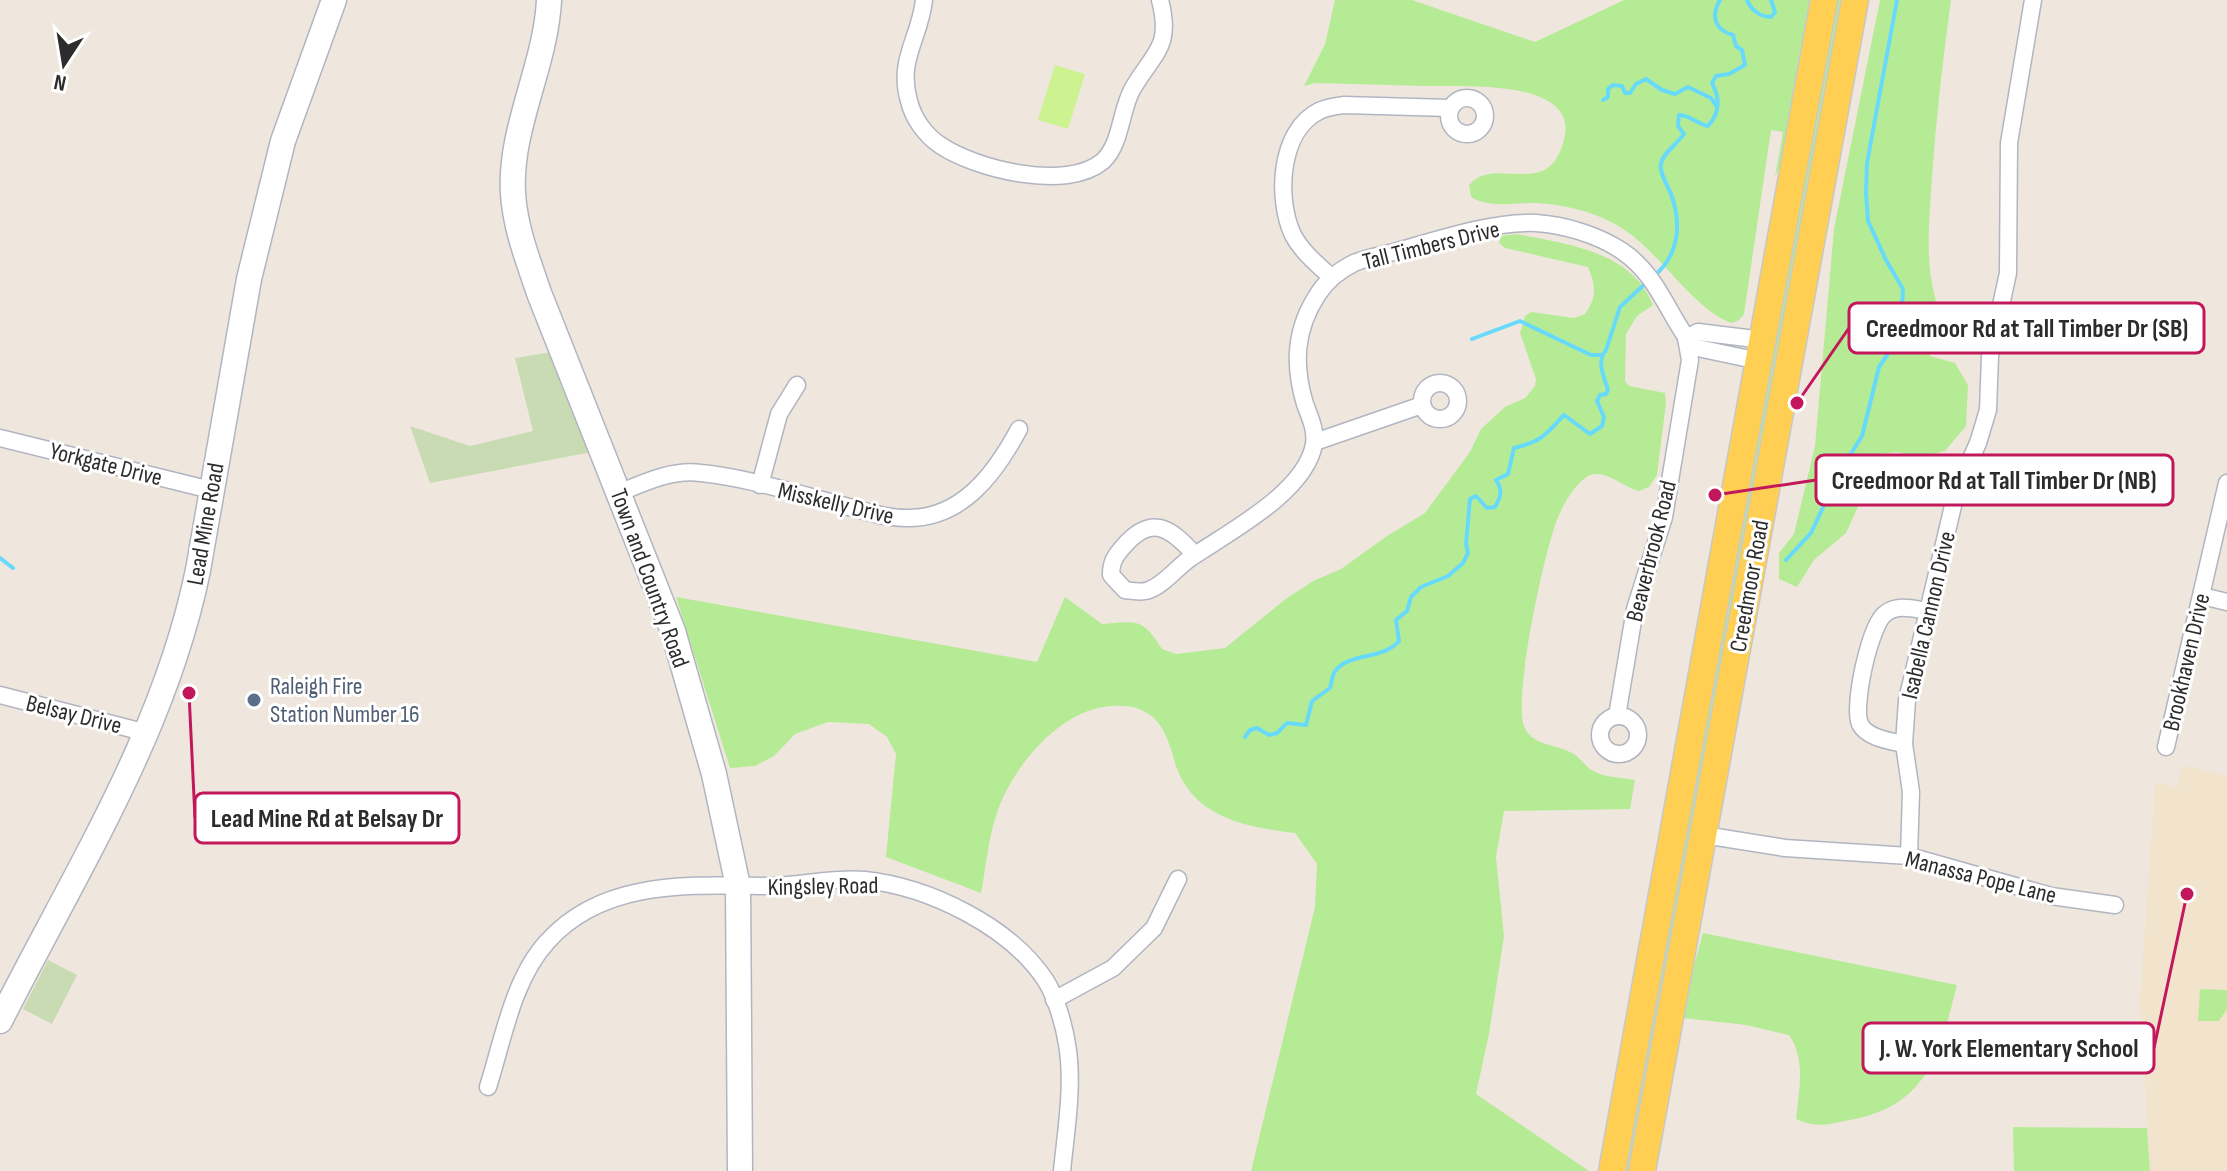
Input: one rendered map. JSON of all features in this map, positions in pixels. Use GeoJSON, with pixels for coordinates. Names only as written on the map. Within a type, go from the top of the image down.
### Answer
{"type":"FeatureCollection","features":[{"type":"Feature","properties":{"kind":"main road","name":"Creedmoor Road"},"geometry":{"type":"LineString","coordinates":[[1612,1171],[1824,0]]}},
{"type":"Feature","properties":{"kind":"main road","name":"Creedmoor Road"},"geometry":{"type":"LineString","coordinates":[[1642,1171],[1855,0]]}},
{"type":"Feature","properties":{"kind":"street","name":"Lead Mine Road"},"geometry":{"type":"LineString","coordinates":[[0,1021],[111,810],[174,665],[188,618],[249,279],[283,141],[334,0]]}},
{"type":"Feature","properties":{"kind":"street","name":"Town and Country Road"},"geometry":{"type":"LineString","coordinates":[[549,0],[542,52],[517,151],[513,177],[514,208],[522,245],[539,293],[673,631],[714,774],[738,886],[740,1171]]}},
{"type":"Feature","properties":{"kind":"street"},"geometry":{"type":"LineString","coordinates":[[924,0],[905,74],[909,102],[928,135],[940,146],[993,166],[1022,173],[1064,176],[1081,172],[1102,161],[1112,148],[1129,95],[1143,70],[1158,54],[1164,40],[1160,0]]}},
{"type":"Feature","properties":{"kind":"street","name":"Isabella Cannon Drive"},"geometry":{"type":"LineString","coordinates":[[1909,856],[1911,792],[1904,744],[1907,700],[1957,489],[1978,443],[1988,410],[1990,356],[2008,273],[2009,143],[2033,0]]}},
{"type":"Feature","properties":{"kind":"street"},"geometry":{"type":"LineString","coordinates":[[1331,277],[1295,238],[1285,207],[1282,186],[1284,165],[1298,132],[1316,112],[1344,105],[1450,108]]}},
{"type":"Feature","properties":{"kind":"street","name":"Tall Timbers Drive"},"geometry":{"type":"LineString","coordinates":[[1315,442],[1314,426],[1296,359],[1297,339],[1316,297],[1331,277],[1355,262],[1486,229],[1536,223],[1557,227],[1606,241],[1641,266],[1654,281],[1686,338]]}},
{"type":"Feature","properties":{"kind":"street"},"geometry":{"type":"LineString","coordinates":[[1686,338],[1698,332],[1761,350]]}},
{"type":"Feature","properties":{"kind":"street","name":"Beaverbrook Road"},"geometry":{"type":"LineString","coordinates":[[1617,716],[1635,609],[1664,517],[1690,360],[1686,338]]}},
{"type":"Feature","properties":{"kind":"street"},"geometry":{"type":"LineString","coordinates":[[760,485],[779,414],[797,385]]}},
{"type":"Feature","properties":{"kind":"street"},"geometry":{"type":"LineString","coordinates":[[1195,555],[1171,531],[1159,527],[1146,528],[1134,534],[1116,555],[1111,564],[1111,575],[1125,590],[1149,591],[1280,496],[1304,467],[1315,442],[1422,405]]}},
{"type":"Feature","properties":{"kind":"street","name":"Misskelly Drive"},"geometry":{"type":"LineString","coordinates":[[619,493],[657,477],[700,472],[885,516],[924,518],[948,510],[969,495],[995,470],[1019,429]]}},
{"type":"Feature","properties":{"kind":"street","name":"Yorkgate Drive"},"geometry":{"type":"LineString","coordinates":[[0,438],[211,490]]}},
{"type":"Feature","properties":{"kind":"street","name":"Brookhaven Drive"},"geometry":{"type":"LineString","coordinates":[[2166,747],[2227,483]]}},
{"type":"Feature","properties":{"kind":"street"},"geometry":{"type":"LineString","coordinates":[[2202,596],[2227,602]]}},
{"type":"Feature","properties":{"kind":"street"},"geometry":{"type":"LineString","coordinates":[[1904,744],[1870,734],[1860,724],[1860,693],[1871,638],[1881,617],[1900,607],[1928,611]]}},
{"type":"Feature","properties":{"kind":"street","name":"Belsay Drive"},"geometry":{"type":"LineString","coordinates":[[0,695],[147,733]]}},
{"type":"Feature","properties":{"kind":"street","name":"Manassa Pope Lane"},"geometry":{"type":"LineString","coordinates":[[1704,835],[1785,848],[1909,856],[2051,896],[2115,905]]}},
{"type":"Feature","properties":{"kind":"street"},"geometry":{"type":"LineString","coordinates":[[1054,1000],[1113,968],[1154,928],[1178,879]]}},
{"type":"Feature","properties":{"kind":"street","name":"Kingsley Road"},"geometry":{"type":"LineString","coordinates":[[488,1087],[528,969],[546,942],[595,905],[629,892],[689,886],[771,887],[815,881],[865,880],[920,891],[970,913],[1018,949],[1046,981],[1067,1044],[1068,1100],[1062,1171]]}},
{"type":"Feature","properties":{"kind":"shaded area"},"geometry":{"type":"Polygon","coordinates":[[[2182,765],[2227,776],[2227,1171],[2150,1171],[2140,1000],[2155,782],[2177,787],[2182,765]]]}},
{"type":"Feature","properties":{"kind":"green space"},"geometry":{"type":"Polygon","coordinates":[[[1335,0],[1412,0],[1535,42],[1624,0],[1810,0],[1781,164],[1775,177],[1783,132],[1771,130],[1744,314],[1732,323],[1718,316],[1690,293],[1634,237],[1600,217],[1554,205],[1493,204],[1471,197],[1469,185],[1478,178],[1499,173],[1534,173],[1553,163],[1565,135],[1563,117],[1552,103],[1534,95],[1486,87],[1315,83],[1304,86],[1325,44],[1335,0]]]}},
{"type":"Feature","properties":{"kind":"green space"},"geometry":{"type":"Polygon","coordinates":[[[1832,0],[1846,0],[1634,1171],[1620,1171],[1832,0]]]}},
{"type":"Feature","properties":{"kind":"green space"},"geometry":{"type":"Polygon","coordinates":[[[1880,0],[1951,0],[1929,230],[1932,283],[1942,317],[1939,329],[1927,342],[1930,356],[1955,363],[1968,385],[1966,426],[1945,451],[1919,457],[1897,452],[1878,454],[1862,478],[1862,498],[1846,533],[1814,560],[1797,587],[1779,579],[1779,553],[1794,534],[1815,446],[1834,229],[1880,0]]]}},
{"type":"Feature","properties":{"kind":"green space"},"geometry":{"type":"Polygon","coordinates":[[[1055,65],[1085,74],[1068,129],[1038,120],[1055,65]]]}},
{"type":"Feature","properties":{"kind":"green space"},"geometry":{"type":"Polygon","coordinates":[[[1516,234],[1596,253],[1614,261],[1643,287],[1653,305],[1637,316],[1626,334],[1625,381],[1629,386],[1665,393],[1666,403],[1657,475],[1649,487],[1639,491],[1607,476],[1594,474],[1579,483],[1561,510],[1539,588],[1523,685],[1522,710],[1527,732],[1537,740],[1574,754],[1597,773],[1635,780],[1630,809],[1504,811],[1496,857],[1504,936],[1476,1094],[1589,1171],[1251,1171],[1315,907],[1317,864],[1295,833],[1241,823],[1209,808],[1195,798],[1184,784],[1158,722],[1134,707],[1113,706],[1094,709],[1075,717],[1057,729],[1025,761],[996,816],[981,893],[886,857],[896,754],[887,737],[869,724],[828,722],[795,734],[774,756],[755,766],[730,768],[676,597],[1037,662],[1065,597],[1102,624],[1131,622],[1144,627],[1162,649],[1176,654],[1225,648],[1287,598],[1313,581],[1341,569],[1425,513],[1470,452],[1481,429],[1505,407],[1525,398],[1535,386],[1536,379],[1520,333],[1525,316],[1531,312],[1574,318],[1585,314],[1592,302],[1594,286],[1588,267],[1505,248],[1499,243],[1501,236],[1516,234]]]}},
{"type":"Feature","properties":{"kind":"green space"},"geometry":{"type":"Polygon","coordinates":[[[552,352],[592,452],[430,483],[410,426],[470,446],[533,431],[515,358],[552,352]]]}},
{"type":"Feature","properties":{"kind":"green space"},"geometry":{"type":"Polygon","coordinates":[[[1703,933],[1957,985],[1944,1033],[1926,1073],[1914,1089],[1897,1103],[1876,1113],[1823,1125],[1796,1119],[1799,1065],[1789,1035],[1746,1025],[1683,1018],[1703,933]]]}},
{"type":"Feature","properties":{"kind":"green space"},"geometry":{"type":"Polygon","coordinates":[[[48,960],[77,975],[52,1024],[23,1009],[48,960]]]}},
{"type":"Feature","properties":{"kind":"green space"},"geometry":{"type":"Polygon","coordinates":[[[2200,989],[2227,990],[2227,1009],[2219,1021],[2198,1021],[2200,989]]]}},
{"type":"Feature","properties":{"kind":"green space"},"geometry":{"type":"Polygon","coordinates":[[[2013,1127],[2147,1128],[2150,1171],[2014,1171],[2013,1127]]]}},
{"type":"Feature","properties":{"kind":"waterway"},"geometry":{"type":"LineString","coordinates":[[1654,276],[1669,259],[1676,238],[1674,205],[1661,168],[1664,156],[1684,134],[1678,126],[1679,115],[1708,126],[1717,111],[1712,83],[1716,76],[1729,74],[1745,65],[1742,50],[1736,46],[1733,35],[1722,30],[1716,21],[1720,0]]}},
{"type":"Feature","properties":{"kind":"waterway"},"geometry":{"type":"LineString","coordinates":[[1747,0],[1756,12],[1771,17],[1775,12],[1771,0]]}},
{"type":"Feature","properties":{"kind":"waterway"},"geometry":{"type":"LineString","coordinates":[[1786,560],[1811,533],[1839,473],[1862,436],[1879,367],[1892,348],[1901,324],[1903,289],[1868,221],[1866,193],[1867,163],[1897,0]]}},
{"type":"Feature","properties":{"kind":"waterway"},"geometry":{"type":"LineString","coordinates":[[1603,100],[1608,97],[1608,89],[1613,85],[1622,86],[1625,93],[1630,93],[1636,84],[1646,79],[1662,90],[1675,94],[1688,87],[1711,98],[1717,107]]}},
{"type":"Feature","properties":{"kind":"waterway"},"geometry":{"type":"LineString","coordinates":[[1245,737],[1250,730],[1257,728],[1269,735],[1277,733],[1287,723],[1306,725],[1312,701],[1330,688],[1333,676],[1342,664],[1385,651],[1399,641],[1396,620],[1407,611],[1411,597],[1421,587],[1448,576],[1463,563],[1468,553],[1470,499],[1476,496],[1487,508],[1495,507],[1500,494],[1496,480],[1508,474],[1514,448],[1543,436],[1564,415],[1590,434],[1602,426],[1604,417],[1597,401],[1608,390],[1602,369],[1603,355],[1620,307],[1647,282]]}},
{"type":"Feature","properties":{"kind":"waterway"},"geometry":{"type":"LineString","coordinates":[[1472,339],[1520,321],[1591,355],[1601,355]]}},
{"type":"Feature","properties":{"kind":"waterway"},"geometry":{"type":"LineString","coordinates":[[0,558],[13,568]]}},
{"type":"Feature","properties":{"kind":"place","name":"Creedmoor Rd at Tall Timber Dr (SB)"},"geometry":{"type":"Point","coordinates":[1797,403]}},
{"type":"Feature","properties":{"kind":"place","name":"Creedmoor Rd at Tall Timber Dr (NB)"},"geometry":{"type":"Point","coordinates":[1715,495]}},
{"type":"Feature","properties":{"kind":"place","name":"Lead Mine Rd at Belsay Dr"},"geometry":{"type":"Point","coordinates":[189,693]}},
{"type":"Feature","properties":{"kind":"place","name":"Raleigh Fire Station Number 16"},"geometry":{"type":"Point","coordinates":[254,700]}},
{"type":"Feature","properties":{"kind":"place","name":"J. W. York Elementary School"},"geometry":{"type":"Point","coordinates":[2187,894]}}]}
